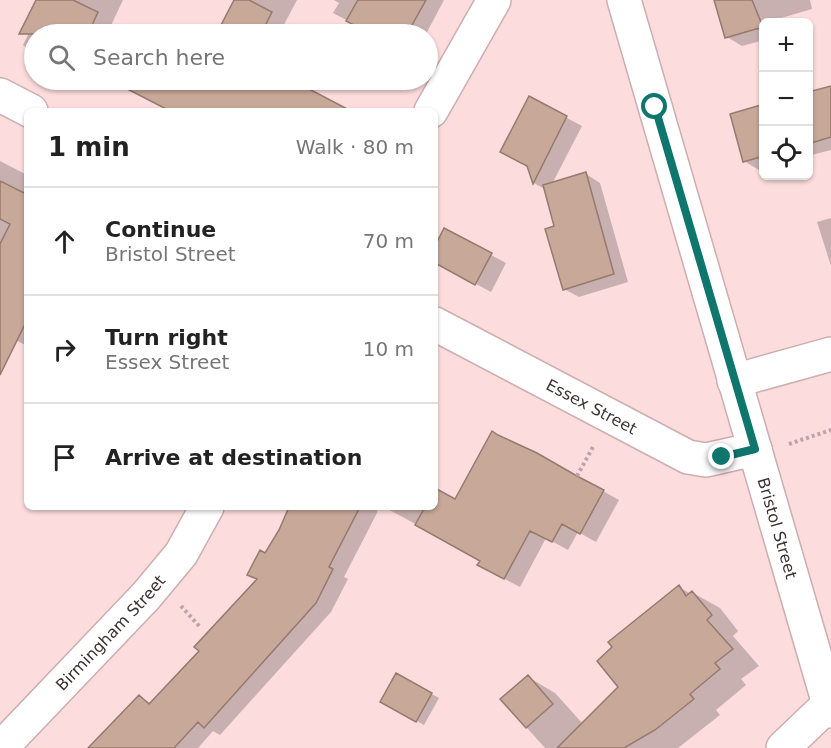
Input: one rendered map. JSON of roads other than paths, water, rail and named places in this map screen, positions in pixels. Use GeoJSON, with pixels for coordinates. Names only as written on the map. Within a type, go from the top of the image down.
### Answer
{"type":"FeatureCollection","features":[{"type":"Feature","properties":{"kind":"street"},"geometry":{"type":"LineString","coordinates":[[434,108],[494,0]]}},
{"type":"Feature","properties":{"kind":"street","name":"Bristol Street"},"geometry":{"type":"LineString","coordinates":[[624,0],[735,381],[768,447],[792,574],[830,708]]}},
{"type":"Feature","properties":{"kind":"street"},"geometry":{"type":"LineString","coordinates":[[0,95],[25,108]]}},
{"type":"Feature","properties":{"kind":"street","name":"Essex Street"},"geometry":{"type":"LineString","coordinates":[[438,326],[688,457],[706,460],[768,447]]}},
{"type":"Feature","properties":{"kind":"street"},"geometry":{"type":"LineString","coordinates":[[735,381],[831,354]]}},
{"type":"Feature","properties":{"kind":"street","name":"Birmingham Street"},"geometry":{"type":"LineString","coordinates":[[1,748],[146,596],[181,554],[205,510]]}},
{"type":"Feature","properties":{"kind":"street"},"geometry":{"type":"LineString","coordinates":[[783,748],[830,708]]}}]}
